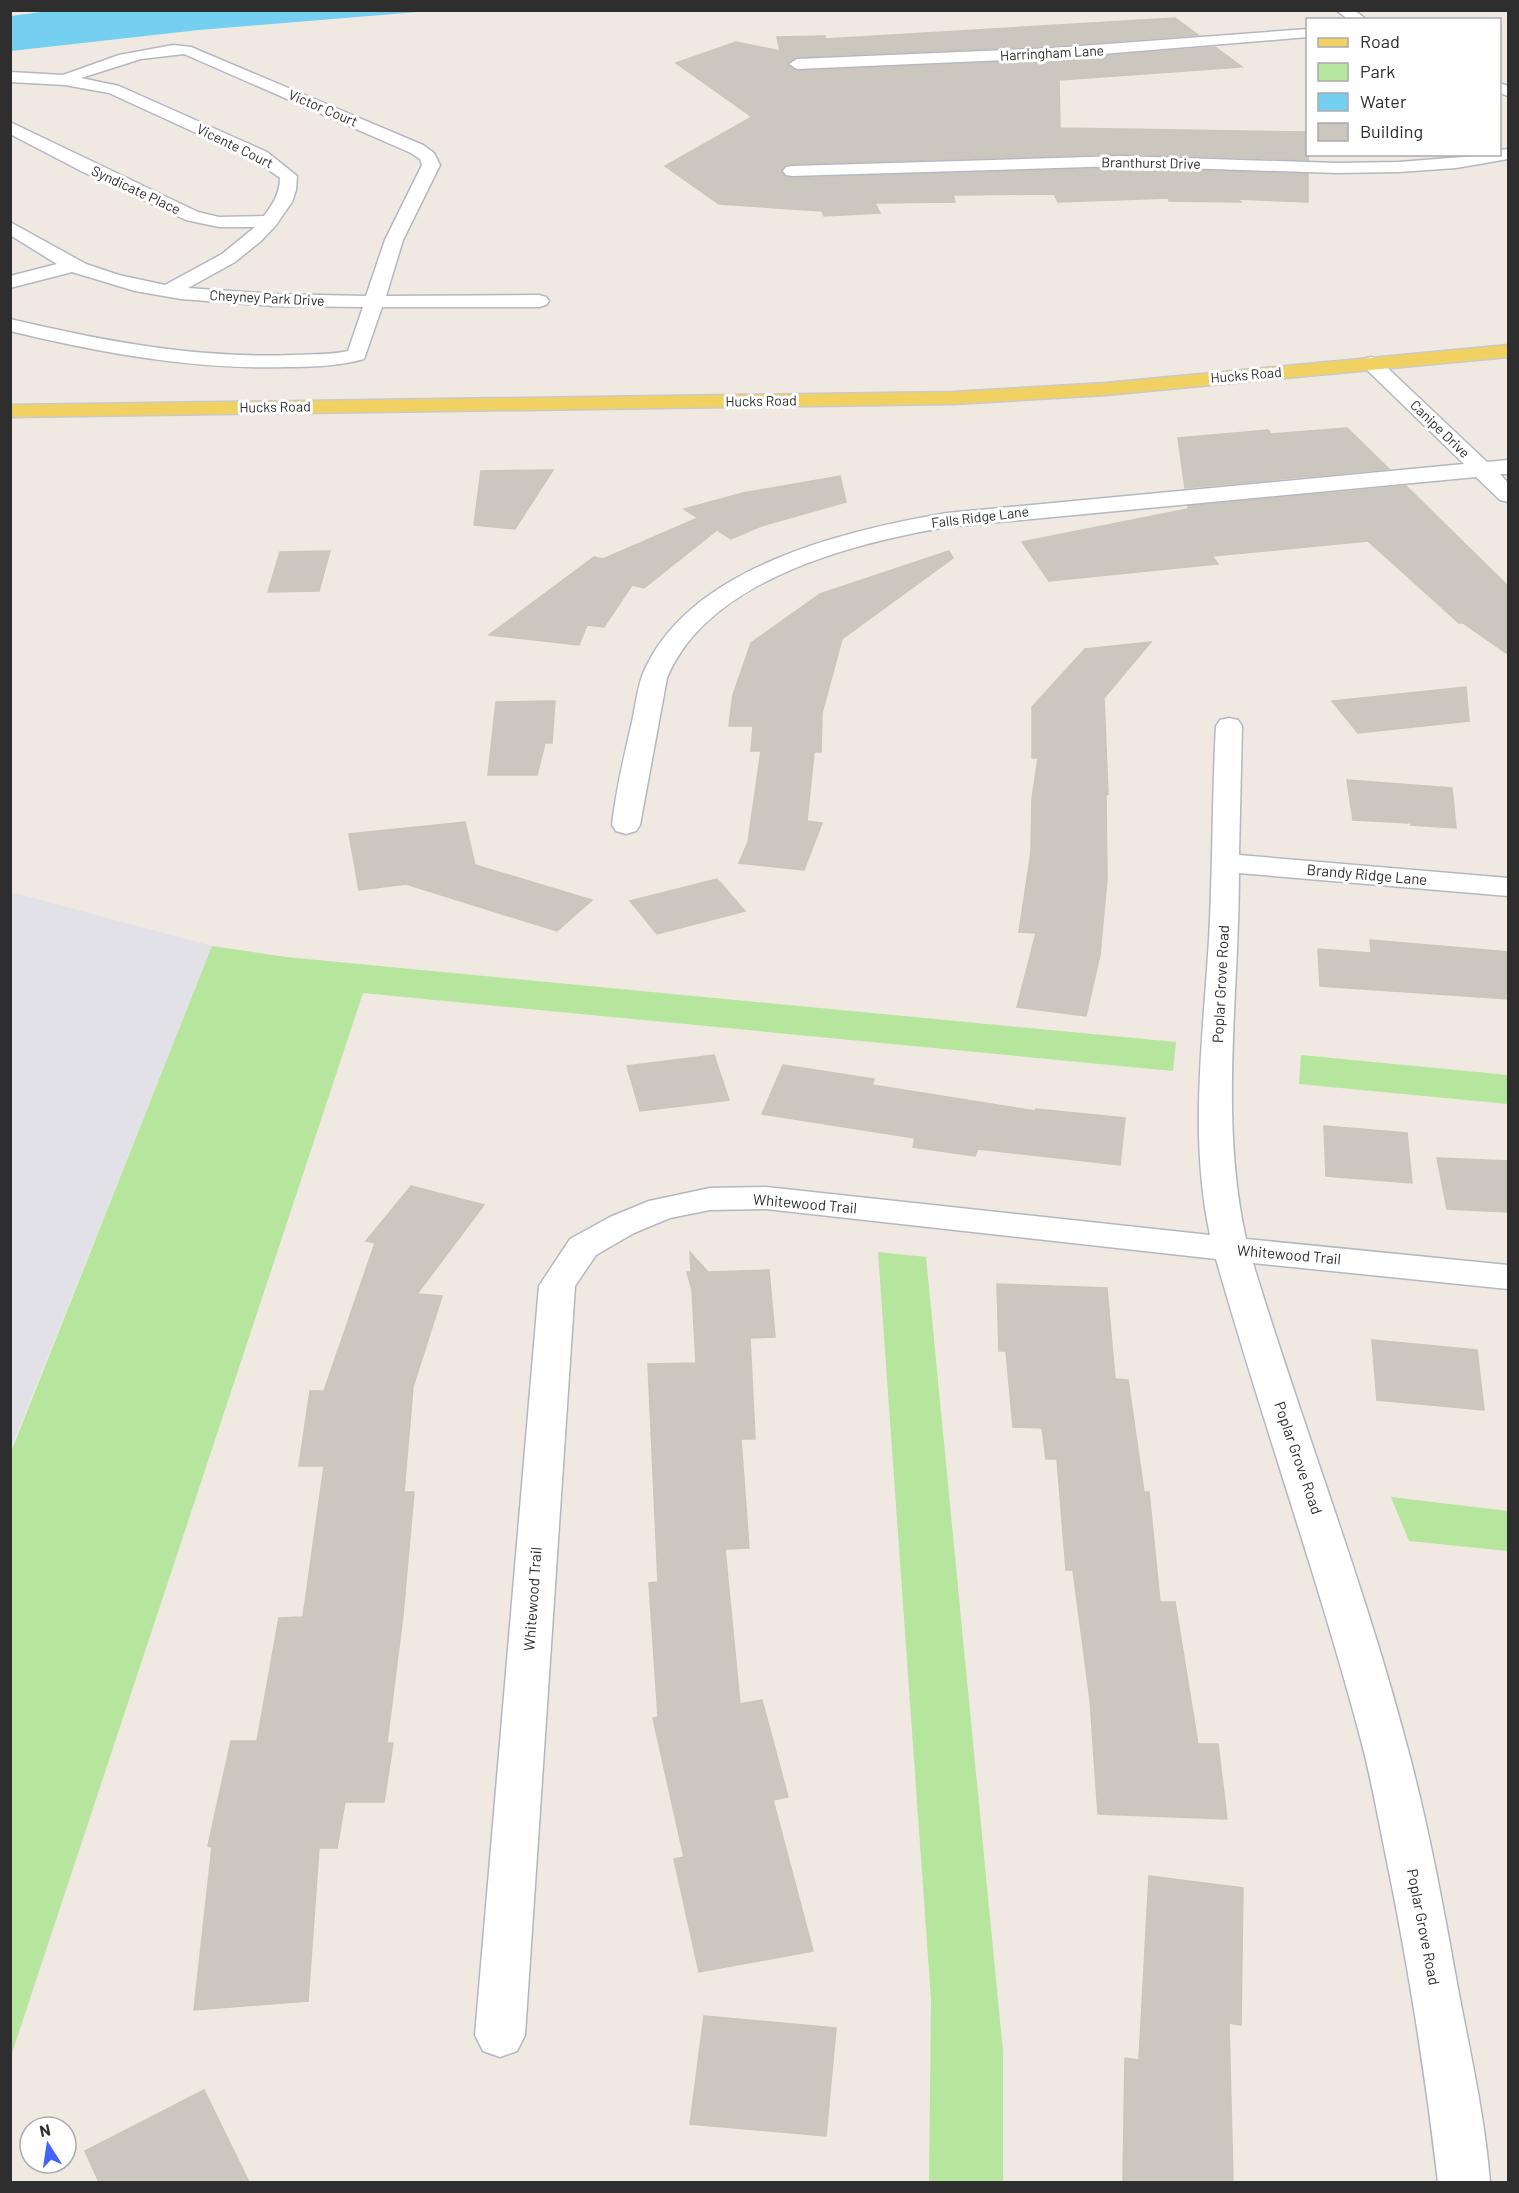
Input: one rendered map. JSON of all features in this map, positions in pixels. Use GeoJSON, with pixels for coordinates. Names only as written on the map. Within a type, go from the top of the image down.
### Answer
{"type":"FeatureCollection","features":[{"type":"Feature","properties":{"kind":"main road","name":"Hucks Road"},"geometry":{"type":"LineString","coordinates":[[10,411],[892,400],[1106,389],[1509,351]]}},
{"type":"Feature","properties":{"kind":"street"},"geometry":{"type":"LineString","coordinates":[[1343,10],[1357,18]]}},
{"type":"Feature","properties":{"kind":"street","name":"Harringham Lane"},"geometry":{"type":"LineString","coordinates":[[797,64],[1054,53],[1306,33]]}},
{"type":"Feature","properties":{"kind":"street","name":"Victor Court"},"geometry":{"type":"LineString","coordinates":[[65,80],[103,63],[171,50],[186,50],[417,149],[428,157],[431,165],[394,240],[373,301]]}},
{"type":"Feature","properties":{"kind":"street","name":"Vicente Court"},"geometry":{"type":"LineString","coordinates":[[10,77],[65,80],[113,89],[277,166],[288,176],[289,187],[286,197],[253,241],[167,291]]}},
{"type":"Feature","properties":{"kind":"street","name":"Syndicate Place"},"geometry":{"type":"LineString","coordinates":[[10,127],[88,168],[192,216],[219,222],[270,221]]}},
{"type":"Feature","properties":{"kind":"street","name":"Branthurst Drive"},"geometry":{"type":"LineString","coordinates":[[792,171],[1121,161],[1326,168],[1399,167],[1456,163],[1497,156]]}},
{"type":"Feature","properties":{"kind":"street","name":"Cheyney Park Drive"},"geometry":{"type":"LineString","coordinates":[[10,228],[73,266],[124,283],[167,291],[254,299],[539,301]]}},
{"type":"Feature","properties":{"kind":"street"},"geometry":{"type":"LineString","coordinates":[[10,282],[73,266]]}},
{"type":"Feature","properties":{"kind":"street"},"geometry":{"type":"LineString","coordinates":[[10,326],[99,345],[186,357],[243,361],[341,359],[357,355],[373,301]]}},
{"type":"Feature","properties":{"kind":"street","name":"Canipe Drive"},"geometry":{"type":"LineString","coordinates":[[1371,363],[1509,495]]}},
{"type":"Feature","properties":{"kind":"street","name":"Falls Ridge Lane"},"geometry":{"type":"LineString","coordinates":[[626,825],[631,786],[654,678],[665,657],[680,634],[704,613],[740,586],[790,559],[835,543],[881,531],[947,520],[1509,467]]}},
{"type":"Feature","properties":{"kind":"street","name":"Poplar Grove Road"},"geometry":{"type":"LineString","coordinates":[[1229,726],[1224,938],[1215,1076],[1215,1151],[1222,1213],[1255,1331],[1320,1526],[1385,1746],[1419,1899],[1452,2090],[1464,2182]]}},
{"type":"Feature","properties":{"kind":"street","name":"Brandy Ridge Lane"},"geometry":{"type":"LineString","coordinates":[[1225,863],[1509,887]]}},
{"type":"Feature","properties":{"kind":"street","name":"Whitewood Trail"},"geometry":{"type":"LineString","coordinates":[[500,2035],[557,1286],[583,1247],[622,1225],[661,1209],[710,1199],[766,1198],[1231,1250],[1509,1277]]}},
{"type":"Feature","properties":{"kind":"shaded area"},"geometry":{"type":"Polygon","coordinates":[[[10,892],[212,946],[11,1448],[10,892]]]}},
{"type":"Feature","properties":{"kind":"green space"},"geometry":{"type":"Polygon","coordinates":[[[212,946],[286,957],[1176,1042],[1173,1071],[363,993],[11,2056],[11,1452],[212,946]]]}},
{"type":"Feature","properties":{"kind":"green space"},"geometry":{"type":"Polygon","coordinates":[[[1301,1055],[1508,1075],[1508,1104],[1299,1084],[1301,1055]]]}},
{"type":"Feature","properties":{"kind":"green space"},"geometry":{"type":"Polygon","coordinates":[[[878,1252],[926,1257],[1003,2052],[1003,2182],[929,2182],[931,1999],[878,1252]]]}},
{"type":"Feature","properties":{"kind":"green space"},"geometry":{"type":"Polygon","coordinates":[[[1391,1497],[1508,1511],[1508,1551],[1409,1541],[1391,1497]]]}},
{"type":"Feature","properties":{"kind":"water"},"geometry":{"type":"Polygon","coordinates":[[[56,10],[430,11],[199,30],[11,51],[11,16],[56,10]]]}},
{"type":"Feature","properties":{"kind":"building"},"geometry":{"type":"Polygon","coordinates":[[[1175,18],[1198,35],[1054,46],[797,57],[787,65],[797,71],[1054,60],[1215,47],[1242,67],[1059,80],[1060,128],[1306,132],[1308,160],[1121,154],[792,164],[784,166],[781,172],[786,177],[1121,168],[1308,174],[1308,202],[1237,199],[1241,202],[1169,201],[1169,198],[1058,202],[1054,194],[953,195],[955,202],[875,203],[880,213],[824,216],[822,211],[719,204],[665,166],[752,117],[676,63],[736,42],[780,51],[777,37],[825,36],[825,39],[1175,18]]]}},
{"type":"Feature","properties":{"kind":"building"},"geometry":{"type":"Polygon","coordinates":[[[1347,428],[1389,469],[1185,488],[1178,438],[1268,430],[1271,434],[1347,428]]]}},
{"type":"Feature","properties":{"kind":"building"},"geometry":{"type":"Polygon","coordinates":[[[553,470],[515,529],[474,525],[481,471],[553,470]]]}},
{"type":"Feature","properties":{"kind":"building"},"geometry":{"type":"Polygon","coordinates":[[[840,476],[846,502],[761,526],[731,539],[717,530],[644,588],[632,585],[604,627],[587,625],[579,645],[489,635],[594,557],[603,559],[698,518],[684,509],[743,493],[840,476]]]}},
{"type":"Feature","properties":{"kind":"building"},"geometry":{"type":"Polygon","coordinates":[[[1406,486],[1509,587],[1509,655],[1463,623],[1459,623],[1368,541],[1212,556],[1218,564],[1049,581],[1022,542],[1188,509],[1188,506],[1406,486]]]}},
{"type":"Feature","properties":{"kind":"building"},"geometry":{"type":"Polygon","coordinates":[[[330,551],[319,591],[268,592],[280,552],[330,551]]]}},
{"type":"Feature","properties":{"kind":"building"},"geometry":{"type":"Polygon","coordinates":[[[949,551],[953,558],[842,639],[822,713],[821,752],[814,752],[807,821],[822,823],[804,870],[739,863],[748,842],[761,751],[751,751],[753,726],[729,726],[733,695],[751,643],[820,594],[949,551]]]}},
{"type":"Feature","properties":{"kind":"building"},"geometry":{"type":"Polygon","coordinates":[[[1151,642],[1104,698],[1108,794],[1106,793],[1107,879],[1100,955],[1086,1016],[1017,1007],[1036,933],[1019,932],[1031,852],[1032,799],[1038,758],[1032,758],[1032,707],[1085,649],[1151,642]]]}},
{"type":"Feature","properties":{"kind":"building"},"geometry":{"type":"Polygon","coordinates":[[[1466,687],[1469,721],[1358,733],[1332,701],[1466,687]]]}},
{"type":"Feature","properties":{"kind":"building"},"geometry":{"type":"Polygon","coordinates":[[[555,701],[552,743],[545,743],[537,775],[488,775],[496,702],[555,701]]]}},
{"type":"Feature","properties":{"kind":"building"},"geometry":{"type":"Polygon","coordinates":[[[1347,780],[1452,788],[1456,828],[1353,820],[1347,780]]]}},
{"type":"Feature","properties":{"kind":"building"},"geometry":{"type":"Polygon","coordinates":[[[465,822],[475,865],[592,900],[557,931],[406,884],[359,890],[349,834],[465,822]]]}},
{"type":"Feature","properties":{"kind":"building"},"geometry":{"type":"Polygon","coordinates":[[[717,879],[745,911],[657,934],[630,901],[717,879]]]}},
{"type":"Feature","properties":{"kind":"building"},"geometry":{"type":"Polygon","coordinates":[[[1370,940],[1509,952],[1509,999],[1320,986],[1318,949],[1371,953],[1370,940]]]}},
{"type":"Feature","properties":{"kind":"building"},"geometry":{"type":"Polygon","coordinates":[[[714,1055],[729,1100],[640,1111],[627,1066],[714,1055]]]}},
{"type":"Feature","properties":{"kind":"building"},"geometry":{"type":"Polygon","coordinates":[[[783,1065],[874,1079],[872,1085],[1035,1111],[1036,1109],[1125,1118],[1120,1165],[978,1149],[975,1156],[913,1147],[915,1138],[762,1114],[783,1065]]]}},
{"type":"Feature","properties":{"kind":"building"},"geometry":{"type":"Polygon","coordinates":[[[1324,1126],[1407,1133],[1412,1183],[1326,1176],[1324,1126]]]}},
{"type":"Feature","properties":{"kind":"building"},"geometry":{"type":"Polygon","coordinates":[[[1437,1158],[1509,1161],[1509,1212],[1447,1209],[1437,1158]]]}},
{"type":"Feature","properties":{"kind":"building"},"geometry":{"type":"Polygon","coordinates":[[[411,1186],[484,1205],[417,1294],[442,1296],[413,1387],[404,1492],[414,1492],[403,1615],[387,1743],[393,1743],[384,1802],[345,1802],[337,1848],[319,1848],[308,2001],[194,2010],[212,1847],[208,1846],[231,1741],[257,1741],[279,1618],[303,1617],[324,1466],[299,1466],[310,1391],[324,1391],[375,1243],[366,1241],[411,1186]]]}},
{"type":"Feature","properties":{"kind":"building"},"geometry":{"type":"Polygon","coordinates":[[[690,1252],[708,1272],[769,1270],[775,1337],[750,1338],[755,1439],[741,1439],[749,1548],[725,1549],[740,1704],[762,1700],[788,1797],[773,1800],[813,1951],[699,1972],[674,1859],[684,1857],[653,1718],[658,1717],[649,1583],[658,1582],[648,1364],[696,1363],[692,1290],[687,1272],[691,1272],[690,1252]]]}},
{"type":"Feature","properties":{"kind":"building"},"geometry":{"type":"Polygon","coordinates":[[[997,1284],[1107,1288],[1115,1379],[1128,1380],[1144,1492],[1149,1492],[1160,1602],[1175,1602],[1198,1744],[1218,1744],[1227,1819],[1098,1814],[1090,1700],[1073,1570],[1066,1570],[1057,1459],[1046,1459],[1042,1428],[1013,1427],[1006,1351],[999,1351],[997,1284]]]}},
{"type":"Feature","properties":{"kind":"building"},"geometry":{"type":"Polygon","coordinates":[[[1372,1340],[1477,1350],[1484,1410],[1377,1400],[1372,1340]]]}},
{"type":"Feature","properties":{"kind":"building"},"geometry":{"type":"Polygon","coordinates":[[[1149,1876],[1243,1888],[1241,2025],[1229,2023],[1233,2182],[1123,2182],[1125,2058],[1139,2060],[1149,1876]]]}},
{"type":"Feature","properties":{"kind":"building"},"geometry":{"type":"Polygon","coordinates":[[[704,2016],[836,2028],[826,2136],[690,2124],[704,2016]]]}},
{"type":"Feature","properties":{"kind":"building"},"geometry":{"type":"Polygon","coordinates":[[[204,2090],[249,2182],[99,2182],[85,2151],[204,2090]]]}}]}
